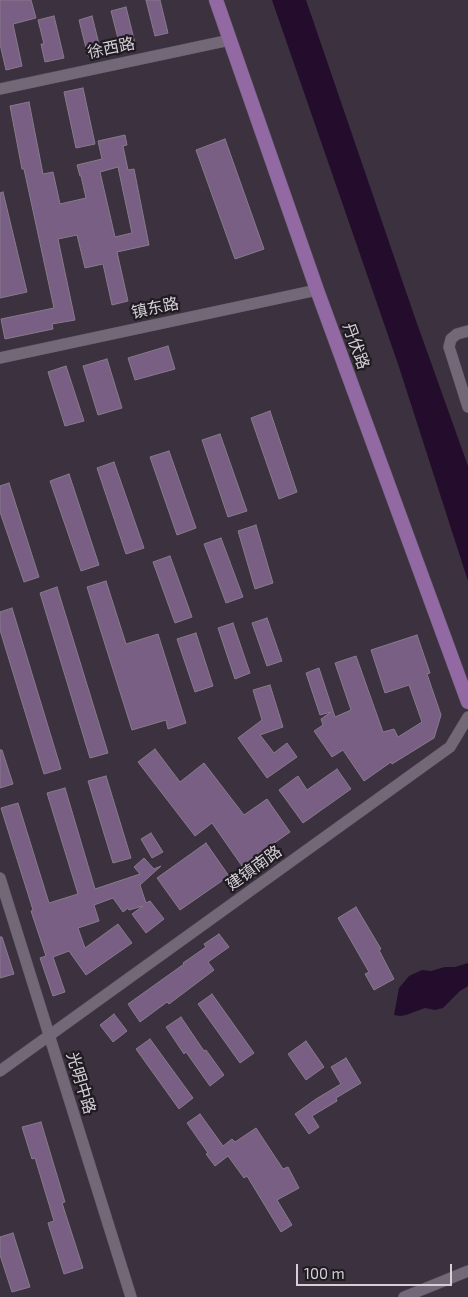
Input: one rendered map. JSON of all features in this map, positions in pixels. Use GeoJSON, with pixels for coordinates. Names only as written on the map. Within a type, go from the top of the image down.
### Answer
{"type":"FeatureCollection","features":[{"type":"Feature","properties":{"kind":"main road","name":"丹伏路"},"geometry":{"type":"LineString","coordinates":[[216,0],[317,290],[468,702]]}},
{"type":"Feature","properties":{"kind":"street","name":"徐西路"},"geometry":{"type":"LineString","coordinates":[[0,89],[230,40]]}},
{"type":"Feature","properties":{"kind":"street","name":"镇东路"},"geometry":{"type":"LineString","coordinates":[[0,358],[317,290]]}},
{"type":"Feature","properties":{"kind":"street"},"geometry":{"type":"LineString","coordinates":[[468,332],[456,334],[451,340],[449,347],[468,407]]}},
{"type":"Feature","properties":{"kind":"street","name":"建镇南路"},"geometry":{"type":"LineString","coordinates":[[0,1071],[50,1037],[450,747],[468,717]]}},
{"type":"Feature","properties":{"kind":"street","name":"光明中路"},"geometry":{"type":"LineString","coordinates":[[0,878],[131,1297]]}},
{"type":"Feature","properties":{"kind":"street"},"geometry":{"type":"LineString","coordinates":[[404,1297],[468,1271]]}},
{"type":"Feature","properties":{"kind":"shaded area"},"geometry":{"type":"Polygon","coordinates":[[[272,0],[306,0],[468,466],[468,581],[398,364],[272,0]]]}},
{"type":"Feature","properties":{"kind":"shaded area"},"geometry":{"type":"Polygon","coordinates":[[[468,963],[468,986],[460,991],[443,1008],[435,1010],[425,1008],[406,1015],[394,1015],[399,988],[409,976],[422,970],[431,971],[468,963]]]}},
{"type":"Feature","properties":{"kind":"building"},"geometry":{"type":"Polygon","coordinates":[[[0,0],[31,0],[36,18],[13,24],[22,66],[6,70],[0,44],[0,0]]]}},
{"type":"Feature","properties":{"kind":"building"},"geometry":{"type":"Polygon","coordinates":[[[146,0],[160,0],[168,33],[155,36],[146,0]]]}},
{"type":"Feature","properties":{"kind":"building"},"geometry":{"type":"Polygon","coordinates":[[[126,7],[135,43],[120,46],[111,11],[126,7]]]}},
{"type":"Feature","properties":{"kind":"building"},"geometry":{"type":"Polygon","coordinates":[[[54,16],[64,58],[45,62],[41,44],[44,44],[38,20],[54,16]]]}},
{"type":"Feature","properties":{"kind":"building"},"geometry":{"type":"Polygon","coordinates":[[[92,16],[101,52],[88,56],[79,20],[92,16]]]}},
{"type":"Feature","properties":{"kind":"building"},"geometry":{"type":"Polygon","coordinates":[[[83,88],[95,144],[76,148],[64,92],[83,88]]]}},
{"type":"Feature","properties":{"kind":"building"},"geometry":{"type":"Polygon","coordinates":[[[29,102],[43,174],[53,172],[60,204],[86,198],[77,165],[102,159],[98,141],[125,135],[127,145],[123,146],[128,170],[134,169],[149,245],[117,252],[128,301],[112,305],[103,264],[85,268],[77,235],[58,239],[75,320],[52,324],[53,329],[5,339],[1,319],[54,308],[24,169],[22,169],[10,106],[29,102]],[[118,167],[100,172],[115,237],[132,233],[118,167]]]}},
{"type":"Feature","properties":{"kind":"building"},"geometry":{"type":"Polygon","coordinates":[[[225,139],[264,249],[235,259],[196,150],[225,139]]]}},
{"type":"Feature","properties":{"kind":"building"},"geometry":{"type":"Polygon","coordinates":[[[3,192],[27,292],[0,298],[0,193],[3,192]]]}},
{"type":"Feature","properties":{"kind":"building"},"geometry":{"type":"Polygon","coordinates":[[[168,346],[175,369],[135,380],[128,358],[168,346]]]}},
{"type":"Feature","properties":{"kind":"building"},"geometry":{"type":"Polygon","coordinates":[[[107,359],[122,408],[98,415],[83,366],[107,359]]]}},
{"type":"Feature","properties":{"kind":"building"},"geometry":{"type":"Polygon","coordinates":[[[66,366],[84,421],[65,426],[48,372],[66,366]]]}},
{"type":"Feature","properties":{"kind":"building"},"geometry":{"type":"Polygon","coordinates":[[[270,411],[297,492],[279,499],[251,418],[270,411]]]}},
{"type":"Feature","properties":{"kind":"building"},"geometry":{"type":"Polygon","coordinates":[[[220,434],[247,511],[228,517],[202,440],[220,434]]]}},
{"type":"Feature","properties":{"kind":"building"},"geometry":{"type":"Polygon","coordinates":[[[169,451],[196,528],[177,535],[150,457],[169,451]]]}},
{"type":"Feature","properties":{"kind":"building"},"geometry":{"type":"Polygon","coordinates":[[[114,462],[144,548],[126,554],[97,468],[114,462]]]}},
{"type":"Feature","properties":{"kind":"building"},"geometry":{"type":"Polygon","coordinates":[[[69,474],[99,565],[81,571],[50,481],[69,474]]]}},
{"type":"Feature","properties":{"kind":"building"},"geometry":{"type":"Polygon","coordinates":[[[9,483],[39,577],[24,582],[0,512],[0,486],[9,483]]]}},
{"type":"Feature","properties":{"kind":"building"},"geometry":{"type":"Polygon","coordinates":[[[256,525],[273,583],[255,589],[238,531],[256,525]]]}},
{"type":"Feature","properties":{"kind":"building"},"geometry":{"type":"Polygon","coordinates":[[[221,538],[243,597],[226,603],[204,544],[221,538]]]}},
{"type":"Feature","properties":{"kind":"building"},"geometry":{"type":"Polygon","coordinates":[[[170,556],[192,617],[175,623],[153,562],[170,556]]]}},
{"type":"Feature","properties":{"kind":"building"},"geometry":{"type":"Polygon","coordinates":[[[106,581],[126,644],[158,634],[186,723],[168,729],[166,720],[132,730],[87,587],[106,581]]]}},
{"type":"Feature","properties":{"kind":"building"},"geometry":{"type":"Polygon","coordinates":[[[57,587],[108,753],[90,758],[40,593],[57,587]]]}},
{"type":"Feature","properties":{"kind":"building"},"geometry":{"type":"Polygon","coordinates":[[[12,608],[61,769],[44,774],[0,630],[0,612],[12,608]]]}},
{"type":"Feature","properties":{"kind":"building"},"geometry":{"type":"Polygon","coordinates":[[[267,618],[282,661],[267,666],[252,623],[267,618]]]}},
{"type":"Feature","properties":{"kind":"building"},"geometry":{"type":"Polygon","coordinates":[[[233,623],[250,673],[235,679],[218,628],[233,623]]]}},
{"type":"Feature","properties":{"kind":"building"},"geometry":{"type":"Polygon","coordinates":[[[196,633],[213,686],[195,692],[177,639],[196,633]]]}},
{"type":"Feature","properties":{"kind":"building"},"geometry":{"type":"Polygon","coordinates":[[[417,635],[430,673],[427,674],[441,715],[434,738],[392,764],[391,762],[364,781],[343,750],[332,757],[314,731],[323,725],[321,719],[331,712],[320,715],[306,673],[319,668],[335,717],[351,710],[335,663],[356,656],[383,732],[394,729],[398,737],[422,722],[409,685],[385,693],[371,650],[417,635]]]}},
{"type":"Feature","properties":{"kind":"building"},"geometry":{"type":"Polygon","coordinates":[[[270,685],[283,727],[260,735],[274,753],[287,743],[297,757],[267,778],[238,738],[262,720],[253,690],[270,685]]]}},
{"type":"Feature","properties":{"kind":"building"},"geometry":{"type":"Polygon","coordinates":[[[155,749],[180,782],[204,763],[244,815],[267,799],[290,832],[242,866],[212,823],[195,836],[138,762],[155,749]]]}},
{"type":"Feature","properties":{"kind":"building"},"geometry":{"type":"Polygon","coordinates":[[[0,750],[2,750],[13,784],[0,788],[0,750]]]}},
{"type":"Feature","properties":{"kind":"building"},"geometry":{"type":"Polygon","coordinates":[[[337,769],[351,789],[303,823],[279,790],[298,776],[307,790],[337,769]]]}},
{"type":"Feature","properties":{"kind":"building"},"geometry":{"type":"Polygon","coordinates":[[[106,776],[131,858],[113,863],[88,781],[106,776]]]}},
{"type":"Feature","properties":{"kind":"building"},"geometry":{"type":"Polygon","coordinates":[[[65,788],[95,889],[140,874],[134,867],[144,858],[154,869],[161,866],[140,885],[146,903],[150,901],[164,919],[146,933],[132,914],[143,906],[129,910],[128,908],[123,912],[113,898],[94,905],[99,921],[78,928],[85,948],[118,924],[132,943],[86,975],[69,951],[53,957],[65,992],[53,996],[40,958],[46,956],[1,808],[18,803],[49,903],[78,894],[47,793],[65,788]]]}},
{"type":"Feature","properties":{"kind":"building"},"geometry":{"type":"Polygon","coordinates":[[[151,833],[163,852],[152,858],[141,839],[151,833]]]}},
{"type":"Feature","properties":{"kind":"building"},"geometry":{"type":"Polygon","coordinates":[[[206,843],[229,876],[180,910],[157,878],[206,843]]]}},
{"type":"Feature","properties":{"kind":"building"},"geometry":{"type":"Polygon","coordinates":[[[356,907],[381,949],[379,950],[394,979],[374,990],[365,974],[369,972],[338,918],[356,907]]]}},
{"type":"Feature","properties":{"kind":"building"},"geometry":{"type":"Polygon","coordinates":[[[219,934],[229,947],[208,962],[214,970],[169,1004],[167,1002],[140,1022],[128,1004],[184,964],[206,947],[204,944],[219,934]]]}},
{"type":"Feature","properties":{"kind":"building"},"geometry":{"type":"Polygon","coordinates":[[[0,937],[2,937],[14,974],[0,978],[0,937]]]}},
{"type":"Feature","properties":{"kind":"building"},"geometry":{"type":"Polygon","coordinates":[[[212,994],[254,1053],[240,1063],[198,1004],[212,994]]]}},
{"type":"Feature","properties":{"kind":"building"},"geometry":{"type":"Polygon","coordinates":[[[114,1014],[127,1031],[113,1042],[100,1025],[114,1014]]]}},
{"type":"Feature","properties":{"kind":"building"},"geometry":{"type":"Polygon","coordinates":[[[181,1017],[204,1051],[206,1050],[224,1075],[210,1086],[186,1052],[184,1054],[166,1027],[181,1017]]]}},
{"type":"Feature","properties":{"kind":"building"},"geometry":{"type":"Polygon","coordinates":[[[150,1039],[193,1098],[179,1109],[136,1049],[150,1039]]]}},
{"type":"Feature","properties":{"kind":"building"},"geometry":{"type":"Polygon","coordinates":[[[306,1041],[324,1067],[306,1080],[288,1054],[306,1041]]]}},
{"type":"Feature","properties":{"kind":"building"},"geometry":{"type":"Polygon","coordinates":[[[346,1058],[361,1083],[336,1098],[337,1101],[312,1116],[319,1127],[309,1134],[295,1114],[341,1084],[331,1067],[346,1058]]]}},
{"type":"Feature","properties":{"kind":"building"},"geometry":{"type":"Polygon","coordinates":[[[200,1114],[223,1146],[232,1139],[235,1142],[256,1128],[283,1169],[288,1167],[299,1188],[277,1200],[292,1225],[281,1232],[247,1176],[244,1178],[228,1156],[215,1166],[187,1123],[200,1114]]]}},
{"type":"Feature","properties":{"kind":"building"},"geometry":{"type":"Polygon","coordinates":[[[41,1122],[65,1202],[62,1203],[83,1268],[64,1274],[48,1223],[54,1221],[35,1158],[32,1159],[22,1127],[41,1122]]]}},
{"type":"Feature","properties":{"kind":"building"},"geometry":{"type":"Polygon","coordinates":[[[13,1233],[30,1287],[12,1292],[0,1255],[0,1237],[13,1233]]]}}]}
